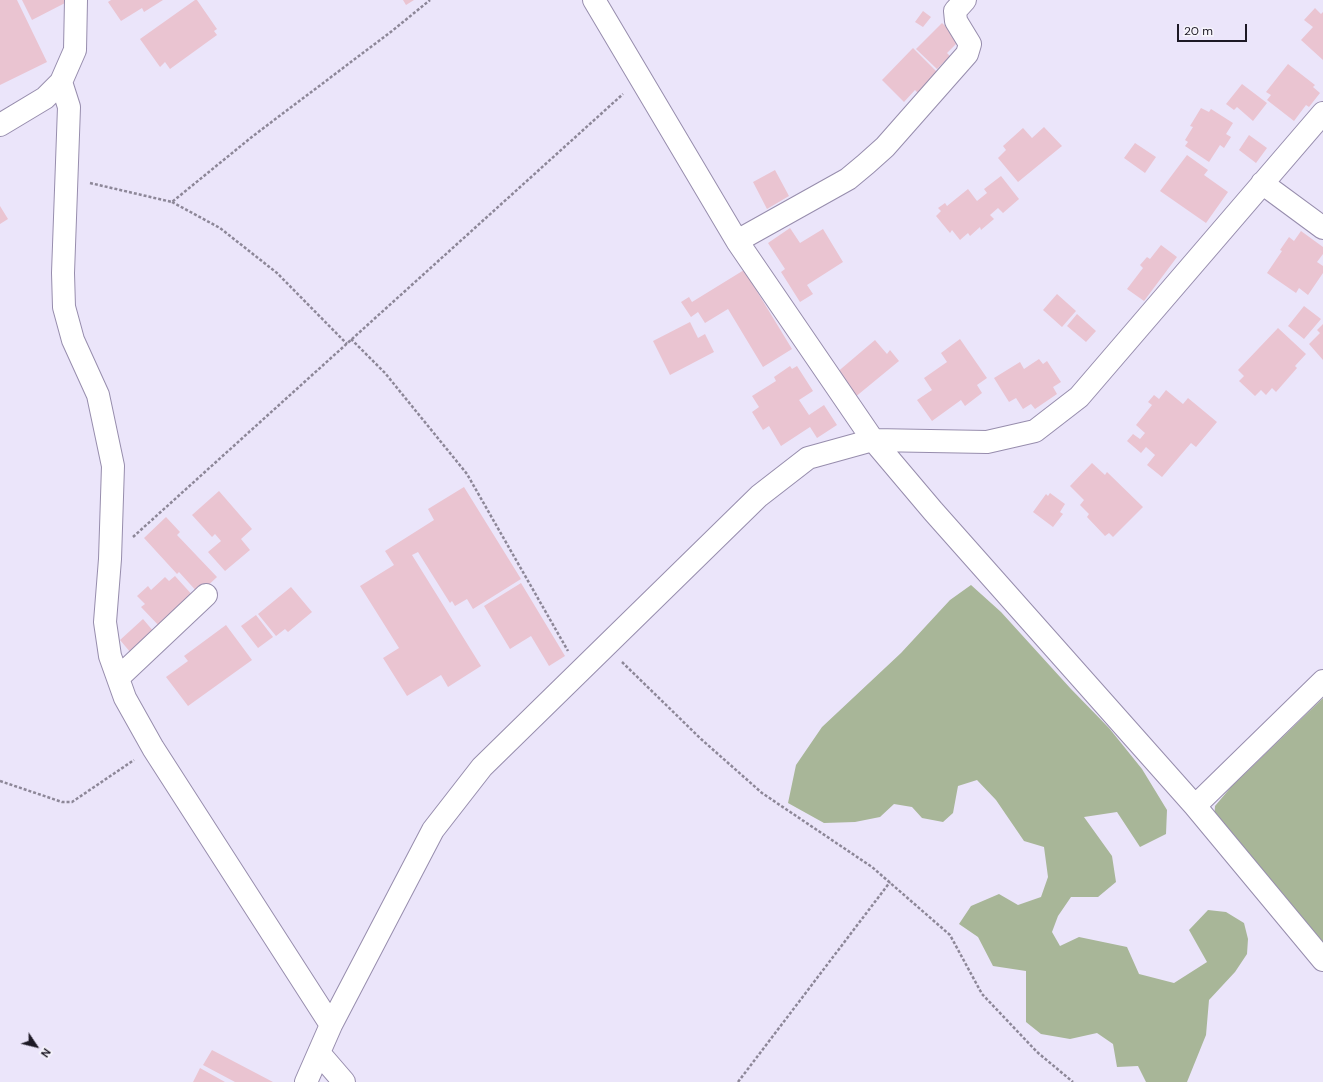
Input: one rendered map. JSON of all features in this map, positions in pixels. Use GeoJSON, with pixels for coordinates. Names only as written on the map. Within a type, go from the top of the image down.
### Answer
{"type":"FeatureCollection","features":[{"type":"Feature","properties":{"kind":"street"},"geometry":{"type":"LineString","coordinates":[[0,125],[45,98],[61,82],[75,50],[76,0]]}},
{"type":"Feature","properties":{"kind":"street"},"geometry":{"type":"LineString","coordinates":[[594,0],[642,77],[737,241],[873,440],[933,512],[1195,806],[1323,960]]}},
{"type":"Feature","properties":{"kind":"street"},"geometry":{"type":"LineString","coordinates":[[737,241],[848,179],[885,147],[967,54],[970,44],[956,21],[955,12],[965,0]]}},
{"type":"Feature","properties":{"kind":"street"},"geometry":{"type":"LineString","coordinates":[[61,82],[69,107],[63,273],[64,307],[74,340],[98,395],[113,466],[110,559],[105,622],[110,656],[125,698],[153,748],[331,1025]]}},
{"type":"Feature","properties":{"kind":"street"},"geometry":{"type":"LineString","coordinates":[[306,1082],[331,1025],[434,830],[482,767],[759,496],[808,458],[873,440],[987,442],[1034,430],[1079,397],[1323,113]]}},
{"type":"Feature","properties":{"kind":"street"},"geometry":{"type":"LineString","coordinates":[[1262,183],[1323,228]]}},
{"type":"Feature","properties":{"kind":"street"},"geometry":{"type":"LineString","coordinates":[[118,678],[206,595]]}},
{"type":"Feature","properties":{"kind":"street"},"geometry":{"type":"LineString","coordinates":[[1195,806],[1323,681]]}},
{"type":"Feature","properties":{"kind":"street"},"geometry":{"type":"LineString","coordinates":[[319,1053],[344,1082]]}},
{"type":"Feature","properties":{"kind":"path"},"geometry":{"type":"LineString","coordinates":[[172,202],[252,136],[392,31],[430,0]]}},
{"type":"Feature","properties":{"kind":"path"},"geometry":{"type":"LineString","coordinates":[[110,559],[351,339],[642,77]]}},
{"type":"Feature","properties":{"kind":"path"},"geometry":{"type":"LineString","coordinates":[[66,177],[172,202],[220,228],[278,273],[347,344]]}},
{"type":"Feature","properties":{"kind":"path"},"geometry":{"type":"LineString","coordinates":[[351,339],[385,373],[467,474],[580,672]]}},
{"type":"Feature","properties":{"kind":"path"},"geometry":{"type":"LineString","coordinates":[[606,646],[701,739],[762,793],[872,867],[950,935],[982,994],[1037,1052],[1073,1082]]}},
{"type":"Feature","properties":{"kind":"path"},"geometry":{"type":"LineString","coordinates":[[0,781],[62,802],[72,802],[153,748]]}},
{"type":"Feature","properties":{"kind":"path"},"geometry":{"type":"LineString","coordinates":[[738,1082],[890,882]]}},
{"type":"Feature","properties":{"kind":"green space"},"geometry":{"type":"Polygon","coordinates":[[[971,585],[1001,612],[1071,689],[1109,728],[1142,769],[1167,810],[1166,834],[1140,847],[1117,812],[1084,817],[1112,856],[1116,882],[1098,897],[1071,897],[1058,916],[1052,932],[1060,946],[1079,937],[1127,947],[1139,974],[1174,983],[1207,962],[1189,930],[1208,910],[1226,912],[1244,923],[1248,939],[1247,954],[1235,972],[1209,1000],[1206,1035],[1187,1082],[1146,1082],[1138,1066],[1117,1067],[1113,1044],[1097,1033],[1070,1039],[1041,1034],[1026,1022],[1026,971],[993,966],[978,937],[959,924],[971,906],[999,894],[1018,905],[1041,897],[1048,877],[1044,847],[1024,841],[996,800],[977,780],[958,786],[953,813],[943,822],[922,818],[912,807],[894,804],[880,817],[855,822],[824,823],[788,803],[796,765],[822,727],[901,653],[950,600],[971,585]]]}},
{"type":"Feature","properties":{"kind":"green space"},"geometry":{"type":"Polygon","coordinates":[[[1323,698],[1323,948],[1214,820],[1215,806],[1231,787],[1323,698]]]}},
{"type":"Feature","properties":{"kind":"building"},"geometry":{"type":"Polygon","coordinates":[[[0,0],[17,0],[47,62],[0,85],[0,0]]]}},
{"type":"Feature","properties":{"kind":"building"},"geometry":{"type":"Polygon","coordinates":[[[22,0],[64,0],[65,3],[32,20],[22,0]]]}},
{"type":"Feature","properties":{"kind":"building"},"geometry":{"type":"Polygon","coordinates":[[[111,0],[163,0],[144,12],[142,8],[121,21],[108,2],[111,0]]]}},
{"type":"Feature","properties":{"kind":"building"},"geometry":{"type":"Polygon","coordinates":[[[197,0],[217,29],[214,31],[217,35],[170,69],[165,62],[160,67],[140,39],[197,0]]]}},
{"type":"Feature","properties":{"kind":"building"},"geometry":{"type":"Polygon","coordinates":[[[403,0],[414,0],[406,5],[403,0]]]}},
{"type":"Feature","properties":{"kind":"building"},"geometry":{"type":"Polygon","coordinates":[[[1315,8],[1321,14],[1323,12],[1323,60],[1301,40],[1313,27],[1304,20],[1315,8]]]}},
{"type":"Feature","properties":{"kind":"building"},"geometry":{"type":"Polygon","coordinates":[[[923,11],[931,17],[923,27],[915,22],[923,11]]]}},
{"type":"Feature","properties":{"kind":"building"},"geometry":{"type":"Polygon","coordinates":[[[942,23],[960,40],[947,53],[950,56],[937,69],[916,49],[942,23]]]}},
{"type":"Feature","properties":{"kind":"building"},"geometry":{"type":"Polygon","coordinates":[[[913,48],[938,73],[919,94],[915,90],[904,102],[882,80],[913,48]]]}},
{"type":"Feature","properties":{"kind":"building"},"geometry":{"type":"Polygon","coordinates":[[[1288,64],[1315,85],[1313,87],[1320,93],[1309,107],[1306,105],[1294,121],[1267,100],[1271,95],[1266,92],[1288,64]]]}},
{"type":"Feature","properties":{"kind":"building"},"geometry":{"type":"Polygon","coordinates":[[[1242,84],[1267,103],[1253,121],[1237,107],[1234,110],[1226,104],[1242,84]]]}},
{"type":"Feature","properties":{"kind":"building"},"geometry":{"type":"Polygon","coordinates":[[[1201,108],[1209,112],[1211,109],[1233,123],[1226,134],[1231,137],[1224,148],[1220,145],[1209,162],[1185,146],[1188,142],[1185,140],[1193,127],[1190,126],[1201,108]]]}},
{"type":"Feature","properties":{"kind":"building"},"geometry":{"type":"Polygon","coordinates":[[[1044,127],[1062,146],[1018,182],[998,158],[1006,150],[1003,146],[1023,128],[1032,138],[1044,127]]]}},
{"type":"Feature","properties":{"kind":"building"},"geometry":{"type":"Polygon","coordinates":[[[1249,135],[1267,148],[1256,163],[1239,150],[1249,135]]]}},
{"type":"Feature","properties":{"kind":"building"},"geometry":{"type":"Polygon","coordinates":[[[1135,143],[1156,157],[1145,173],[1124,158],[1135,143]]]}},
{"type":"Feature","properties":{"kind":"building"},"geometry":{"type":"Polygon","coordinates":[[[1187,155],[1208,170],[1204,175],[1228,192],[1206,223],[1160,191],[1187,155]]]}},
{"type":"Feature","properties":{"kind":"building"},"geometry":{"type":"Polygon","coordinates":[[[775,170],[789,196],[767,209],[753,182],[775,170]]]}},
{"type":"Feature","properties":{"kind":"building"},"geometry":{"type":"Polygon","coordinates":[[[1001,176],[1019,199],[1003,213],[998,208],[990,215],[994,219],[981,230],[980,227],[970,236],[968,233],[960,240],[952,230],[950,233],[936,216],[941,211],[938,208],[945,203],[947,206],[968,189],[977,201],[987,193],[984,189],[1001,176]]]}},
{"type":"Feature","properties":{"kind":"building"},"geometry":{"type":"Polygon","coordinates":[[[0,206],[8,219],[0,224],[0,206]]]}},
{"type":"Feature","properties":{"kind":"building"},"geometry":{"type":"Polygon","coordinates":[[[790,228],[800,243],[823,229],[843,262],[807,285],[813,294],[800,302],[781,272],[785,269],[768,243],[790,228]]]}},
{"type":"Feature","properties":{"kind":"building"},"geometry":{"type":"Polygon","coordinates":[[[1301,231],[1323,247],[1323,254],[1317,262],[1323,266],[1323,273],[1308,295],[1299,288],[1296,293],[1267,273],[1282,251],[1280,250],[1289,237],[1294,241],[1301,231]]]}},
{"type":"Feature","properties":{"kind":"building"},"geometry":{"type":"Polygon","coordinates":[[[1161,245],[1177,257],[1144,301],[1127,289],[1143,268],[1140,265],[1147,257],[1150,259],[1161,245]]]}},
{"type":"Feature","properties":{"kind":"building"},"geometry":{"type":"Polygon","coordinates":[[[744,270],[792,349],[763,367],[728,309],[705,323],[698,312],[691,317],[681,302],[689,297],[692,302],[744,270]]]}},
{"type":"Feature","properties":{"kind":"building"},"geometry":{"type":"Polygon","coordinates":[[[1057,294],[1076,311],[1062,327],[1043,310],[1057,294]]]}},
{"type":"Feature","properties":{"kind":"building"},"geometry":{"type":"Polygon","coordinates":[[[1304,306],[1321,319],[1304,339],[1288,326],[1304,306]]]}},
{"type":"Feature","properties":{"kind":"building"},"geometry":{"type":"Polygon","coordinates":[[[1077,314],[1096,331],[1086,342],[1067,326],[1077,314]]]}},
{"type":"Feature","properties":{"kind":"building"},"geometry":{"type":"Polygon","coordinates":[[[690,322],[698,338],[705,334],[714,352],[670,375],[653,341],[690,322]]]}},
{"type":"Feature","properties":{"kind":"building"},"geometry":{"type":"Polygon","coordinates":[[[1323,324],[1323,360],[1309,344],[1320,333],[1317,330],[1323,324]]]}},
{"type":"Feature","properties":{"kind":"building"},"geometry":{"type":"Polygon","coordinates":[[[1278,328],[1306,354],[1295,366],[1297,368],[1276,392],[1272,388],[1266,395],[1261,390],[1255,396],[1239,381],[1244,376],[1238,370],[1278,328]]]}},
{"type":"Feature","properties":{"kind":"building"},"geometry":{"type":"Polygon","coordinates":[[[960,339],[987,378],[977,385],[982,393],[965,406],[961,400],[932,421],[917,400],[932,390],[924,378],[947,362],[941,353],[960,339]]]}},
{"type":"Feature","properties":{"kind":"building"},"geometry":{"type":"Polygon","coordinates":[[[875,340],[887,354],[890,350],[899,361],[854,398],[835,374],[875,340]]]}},
{"type":"Feature","properties":{"kind":"building"},"geometry":{"type":"Polygon","coordinates":[[[1039,359],[1043,364],[1047,361],[1061,382],[1053,387],[1057,394],[1035,409],[1031,404],[1023,409],[1016,398],[1009,402],[994,378],[1020,362],[1024,369],[1039,359]]]}},
{"type":"Feature","properties":{"kind":"building"},"geometry":{"type":"Polygon","coordinates":[[[790,366],[792,369],[797,366],[813,391],[799,400],[809,415],[824,405],[837,425],[817,438],[810,427],[781,446],[769,426],[763,430],[752,412],[759,407],[752,396],[776,381],[774,377],[790,366]]]}},
{"type":"Feature","properties":{"kind":"building"},"geometry":{"type":"Polygon","coordinates":[[[1166,390],[1183,404],[1188,398],[1217,422],[1196,447],[1191,443],[1162,477],[1147,465],[1155,455],[1146,447],[1141,453],[1127,441],[1133,434],[1140,439],[1145,433],[1136,425],[1152,405],[1148,402],[1154,395],[1159,399],[1166,390]]]}},
{"type":"Feature","properties":{"kind":"building"},"geometry":{"type":"Polygon","coordinates":[[[1092,463],[1105,475],[1107,472],[1143,507],[1113,537],[1109,533],[1105,536],[1087,517],[1089,514],[1080,505],[1084,500],[1070,486],[1092,463]]]}},
{"type":"Feature","properties":{"kind":"building"},"geometry":{"type":"Polygon","coordinates":[[[464,487],[521,579],[473,609],[467,599],[455,606],[452,601],[450,603],[418,552],[412,555],[481,666],[448,687],[441,675],[407,696],[383,658],[399,648],[360,586],[394,565],[385,551],[434,520],[428,509],[464,487]]]}},
{"type":"Feature","properties":{"kind":"building"},"geometry":{"type":"Polygon","coordinates":[[[219,491],[252,529],[241,539],[250,550],[225,571],[208,552],[221,541],[215,534],[212,537],[192,515],[219,491]]]}},
{"type":"Feature","properties":{"kind":"building"},"geometry":{"type":"Polygon","coordinates":[[[1050,493],[1065,504],[1060,512],[1063,514],[1053,527],[1033,512],[1046,494],[1048,496],[1050,493]]]}},
{"type":"Feature","properties":{"kind":"building"},"geometry":{"type":"Polygon","coordinates":[[[166,517],[180,532],[177,535],[217,577],[199,594],[179,572],[177,574],[144,538],[166,517]]]}},
{"type":"Feature","properties":{"kind":"building"},"geometry":{"type":"Polygon","coordinates":[[[175,576],[195,598],[162,629],[141,607],[145,604],[137,596],[148,586],[151,590],[165,577],[169,581],[175,576]]]}},
{"type":"Feature","properties":{"kind":"building"},"geometry":{"type":"Polygon","coordinates":[[[521,583],[565,656],[549,666],[531,636],[510,649],[484,606],[521,583]]]}},
{"type":"Feature","properties":{"kind":"building"},"geometry":{"type":"Polygon","coordinates":[[[291,587],[312,612],[288,632],[285,629],[276,636],[258,614],[291,587]]]}},
{"type":"Feature","properties":{"kind":"building"},"geometry":{"type":"Polygon","coordinates":[[[256,615],[273,637],[258,648],[241,626],[256,615]]]}},
{"type":"Feature","properties":{"kind":"building"},"geometry":{"type":"Polygon","coordinates":[[[143,619],[154,632],[131,653],[120,640],[143,619]]]}},
{"type":"Feature","properties":{"kind":"building"},"geometry":{"type":"Polygon","coordinates":[[[226,625],[252,660],[188,706],[166,677],[188,661],[184,656],[226,625]]]}},
{"type":"Feature","properties":{"kind":"building"},"geometry":{"type":"Polygon","coordinates":[[[212,1050],[273,1082],[235,1082],[203,1065],[212,1050]]]}},
{"type":"Feature","properties":{"kind":"building"},"geometry":{"type":"Polygon","coordinates":[[[200,1068],[225,1082],[193,1082],[200,1068]]]}}]}
